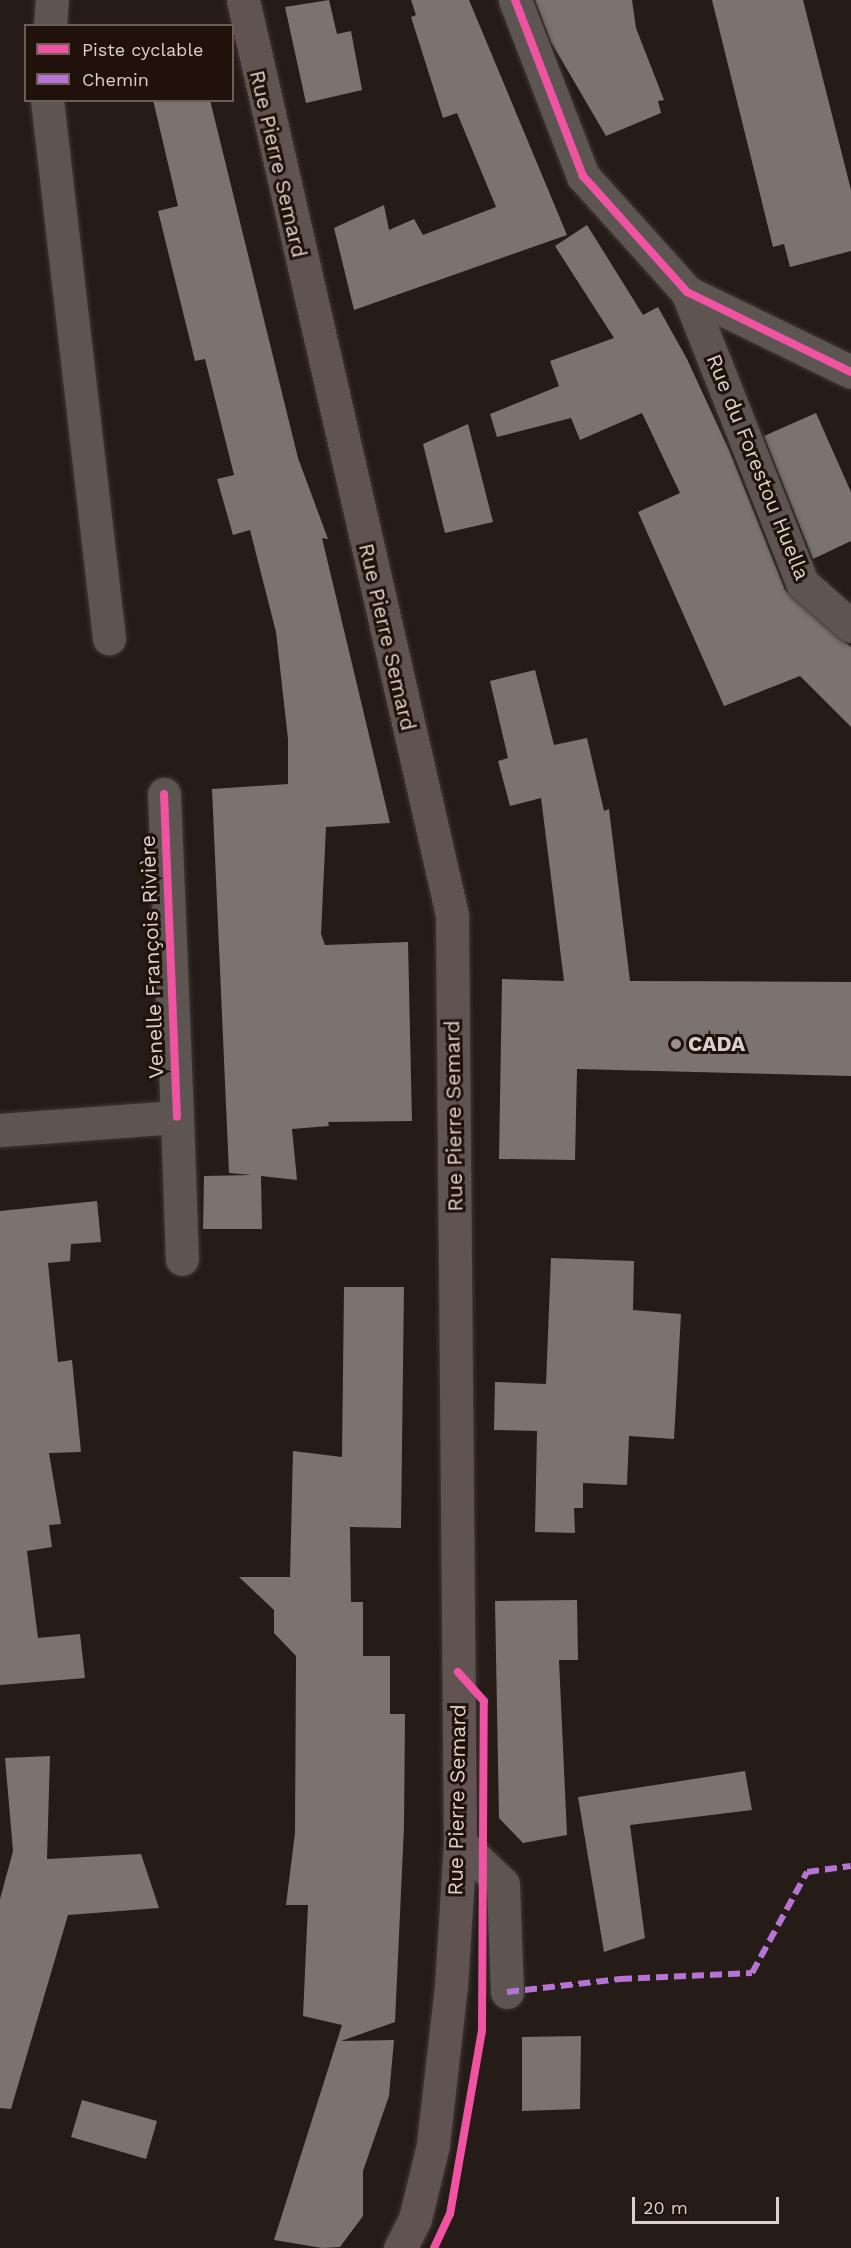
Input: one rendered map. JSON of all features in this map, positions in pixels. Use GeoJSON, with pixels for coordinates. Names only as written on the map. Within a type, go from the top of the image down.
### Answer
{"type":"FeatureCollection","features":[{"type":"Feature","properties":{"kind":"main road","name":"Rue Pierre Semard"},"geometry":{"type":"LineString","coordinates":[[243,0],[452,915],[460,1843],[451,1986],[433,2145],[415,2219],[399,2248]]}},
{"type":"Feature","properties":{"kind":"street"},"geometry":{"type":"LineString","coordinates":[[50,24],[52,0]]}},
{"type":"Feature","properties":{"kind":"street","name":"Rue du Forestou Huella"},"geometry":{"type":"LineString","coordinates":[[515,0],[583,176],[687,292],[802,583],[851,626]]}},
{"type":"Feature","properties":{"kind":"street"},"geometry":{"type":"LineString","coordinates":[[47,102],[109,638]]}},
{"type":"Feature","properties":{"kind":"street","name":"Rue du Forestou Huella"},"geometry":{"type":"LineString","coordinates":[[687,292],[851,372]]}},
{"type":"Feature","properties":{"kind":"street","name":"Venelle François Rivière"},"geometry":{"type":"LineString","coordinates":[[164,794],[182,1259]]}},
{"type":"Feature","properties":{"kind":"street"},"geometry":{"type":"LineString","coordinates":[[0,1130],[177,1117]]}},
{"type":"Feature","properties":{"kind":"street"},"geometry":{"type":"LineString","coordinates":[[460,1843],[503,1884],[507,1992]]}},
{"type":"Feature","properties":{"kind":"building"},"geometry":{"type":"Polygon","coordinates":[[[329,0],[337,34],[351,31],[362,90],[306,103],[285,7],[329,0]]]}},
{"type":"Feature","properties":{"kind":"building"},"geometry":{"type":"Polygon","coordinates":[[[411,0],[469,0],[567,235],[354,310],[334,228],[384,205],[389,230],[414,219],[423,235],[496,207],[457,113],[443,118],[411,17],[416,15],[411,0]]]}},
{"type":"Feature","properties":{"kind":"building"},"geometry":{"type":"Polygon","coordinates":[[[535,0],[632,0],[636,28],[664,100],[658,101],[661,113],[606,136],[551,42],[535,0]]]}},
{"type":"Feature","properties":{"kind":"building"},"geometry":{"type":"Polygon","coordinates":[[[712,0],[803,0],[851,190],[851,251],[790,267],[784,244],[773,247],[712,0]]]}},
{"type":"Feature","properties":{"kind":"building"},"geometry":{"type":"Polygon","coordinates":[[[153,102],[210,102],[298,458],[328,539],[322,538],[390,823],[326,827],[321,934],[325,945],[408,942],[412,1121],[328,1122],[329,1126],[292,1129],[297,1180],[261,1176],[262,1229],[203,1229],[204,1176],[252,1175],[229,1173],[212,789],[288,784],[288,739],[276,632],[250,530],[233,535],[217,479],[234,475],[205,359],[195,361],[158,211],[178,206],[153,102]]]}},
{"type":"Feature","properties":{"kind":"building"},"geometry":{"type":"Polygon","coordinates":[[[587,225],[643,315],[658,307],[687,359],[729,450],[785,590],[851,647],[851,727],[800,676],[724,706],[638,512],[680,493],[642,413],[580,440],[571,418],[497,437],[490,414],[559,386],[550,361],[614,338],[555,246],[587,225]]]}},
{"type":"Feature","properties":{"kind":"building"},"geometry":{"type":"Polygon","coordinates":[[[816,413],[851,492],[851,541],[813,559],[764,436],[816,413]]]}},
{"type":"Feature","properties":{"kind":"building"},"geometry":{"type":"Polygon","coordinates":[[[468,424],[493,522],[445,533],[423,444],[468,424]]]}},
{"type":"Feature","properties":{"kind":"building","name":"CADA"},"geometry":{"type":"Polygon","coordinates":[[[535,670],[554,745],[587,738],[604,811],[609,809],[630,981],[851,982],[851,1076],[577,1069],[575,1160],[499,1159],[502,979],[564,981],[541,798],[510,806],[498,761],[508,758],[490,681],[535,670]]]}},
{"type":"Feature","properties":{"kind":"building"},"geometry":{"type":"Polygon","coordinates":[[[97,1201],[101,1242],[71,1244],[70,1261],[48,1263],[58,1362],[72,1360],[81,1452],[49,1453],[61,1524],[49,1525],[52,1547],[27,1551],[38,1638],[80,1634],[85,1678],[0,1685],[0,1211],[97,1201]]]}},
{"type":"Feature","properties":{"kind":"building"},"geometry":{"type":"Polygon","coordinates":[[[551,1258],[634,1261],[633,1310],[681,1314],[674,1439],[629,1436],[627,1485],[583,1483],[583,1508],[574,1508],[575,1533],[535,1532],[537,1431],[494,1430],[495,1382],[546,1384],[551,1258]]]}},
{"type":"Feature","properties":{"kind":"building"},"geometry":{"type":"Polygon","coordinates":[[[344,1287],[404,1287],[401,1528],[350,1527],[351,1602],[363,1602],[363,1656],[390,1656],[390,1714],[405,1714],[404,1827],[395,2022],[341,2041],[394,2040],[389,2096],[363,2171],[363,2216],[340,2247],[322,2248],[274,2240],[342,2025],[303,2016],[308,1905],[286,1905],[295,1833],[296,1656],[274,1633],[274,1610],[239,1577],[290,1577],[293,1451],[342,1457],[344,1287]]]}},
{"type":"Feature","properties":{"kind":"building"},"geometry":{"type":"Polygon","coordinates":[[[577,1600],[578,1660],[559,1660],[567,1835],[523,1843],[499,1818],[495,1601],[577,1600]]]}},
{"type":"Feature","properties":{"kind":"building"},"geometry":{"type":"Polygon","coordinates":[[[50,1756],[47,1859],[141,1854],[159,1908],[68,1915],[11,2109],[0,2108],[0,1899],[13,1851],[5,1758],[50,1756]]]}},
{"type":"Feature","properties":{"kind":"building"},"geometry":{"type":"Polygon","coordinates":[[[745,1771],[752,1810],[630,1825],[645,1938],[604,1952],[578,1797],[745,1771]]]}},
{"type":"Feature","properties":{"kind":"building"},"geometry":{"type":"Polygon","coordinates":[[[581,2036],[580,2109],[522,2111],[522,2037],[581,2036]]]}},
{"type":"Feature","properties":{"kind":"building"},"geometry":{"type":"Polygon","coordinates":[[[82,2100],[157,2121],[146,2159],[71,2137],[82,2100]]]}},
{"type":"Feature","properties":{"kind":"marked path"},"geometry":{"type":"LineString","coordinates":[[507,1992],[620,1979],[752,1973],[807,1872],[851,1866]]}},
{"type":"Feature","properties":{"kind":"cycle path"},"geometry":{"type":"LineString","coordinates":[[515,0],[583,176],[687,292],[851,372]]}},
{"type":"Feature","properties":{"kind":"cycle path"},"geometry":{"type":"LineString","coordinates":[[164,794],[177,1117]]}},
{"type":"Feature","properties":{"kind":"cycle path"},"geometry":{"type":"LineString","coordinates":[[434,2248],[450,2214],[482,2031],[484,1701],[458,1672]]}},
{"type":"Feature","properties":{"kind":"place","name":"CADA"},"geometry":{"type":"Point","coordinates":[676,1044]}}]}
